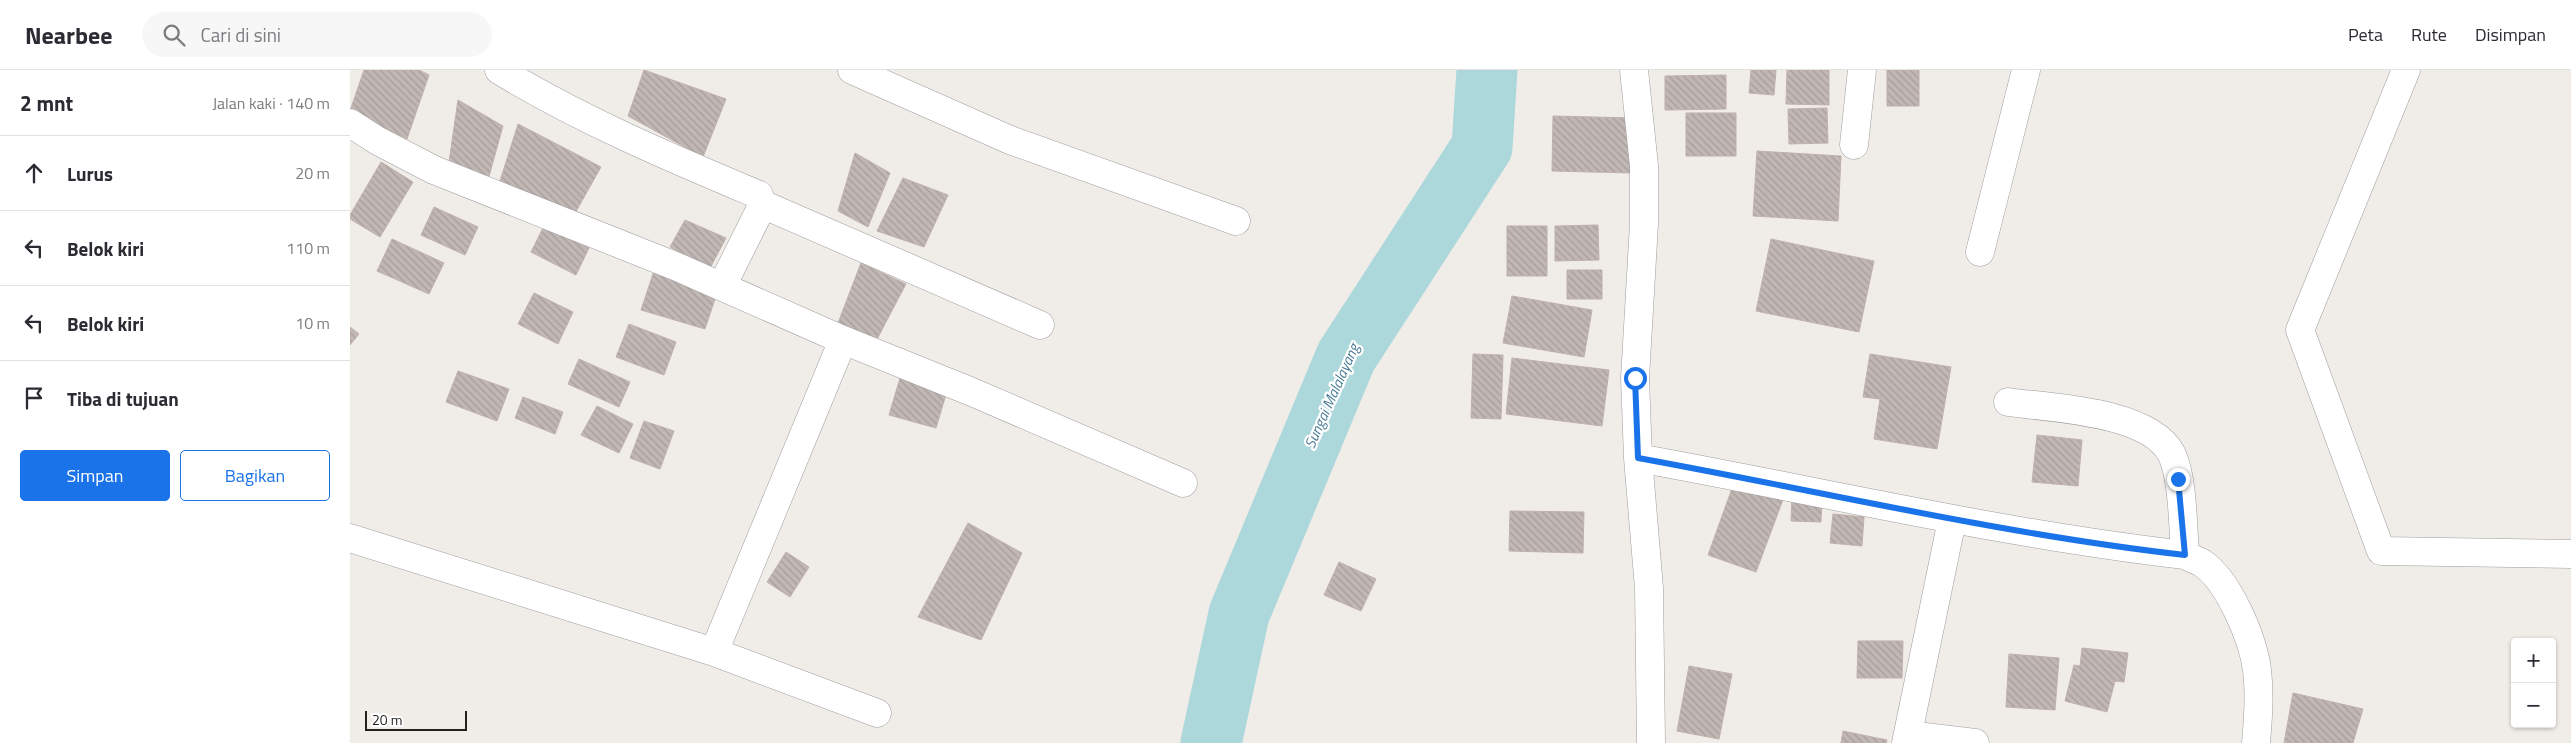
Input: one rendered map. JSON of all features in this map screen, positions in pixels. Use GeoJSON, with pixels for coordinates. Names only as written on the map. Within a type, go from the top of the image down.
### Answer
{"type":"FeatureCollection","features":[{"type":"Feature","properties":{"kind":"street"},"geometry":{"type":"LineString","coordinates":[[499,70],[579,113],[663,154],[759,195],[762,204],[722,286]]}},
{"type":"Feature","properties":{"kind":"street"},"geometry":{"type":"LineString","coordinates":[[852,70],[1010,140],[1236,221]]}},
{"type":"Feature","properties":{"kind":"street"},"geometry":{"type":"LineString","coordinates":[[1634,70],[1644,166],[1644,224],[1635,378],[1638,458],[1649,588],[1651,743]]}},
{"type":"Feature","properties":{"kind":"street"},"geometry":{"type":"LineString","coordinates":[[1854,145],[1862,70]]}},
{"type":"Feature","properties":{"kind":"street"},"geometry":{"type":"LineString","coordinates":[[1980,252],[2026,70]]}},
{"type":"Feature","properties":{"kind":"street"},"geometry":{"type":"LineString","coordinates":[[2406,70],[2300,330],[2381,551],[2571,554]]}},
{"type":"Feature","properties":{"kind":"street"},"geometry":{"type":"LineString","coordinates":[[350,123],[378,142],[434,170],[722,286],[843,340],[972,392],[1183,483]]}},
{"type":"Feature","properties":{"kind":"street"},"geometry":{"type":"LineString","coordinates":[[762,204],[1040,326]]}},
{"type":"Feature","properties":{"kind":"street"},"geometry":{"type":"LineString","coordinates":[[714,652],[843,340]]}},
{"type":"Feature","properties":{"kind":"street"},"geometry":{"type":"LineString","coordinates":[[2008,402],[2122,419],[2151,431],[2171,453],[2179,488],[2185,555]]}},
{"type":"Feature","properties":{"kind":"street"},"geometry":{"type":"LineString","coordinates":[[1638,458],[1790,486],[1952,520],[2094,544],[2185,555],[2202,563],[2217,578],[2230,598],[2246,631],[2257,677],[2259,695],[2256,743]]}},
{"type":"Feature","properties":{"kind":"street"},"geometry":{"type":"LineString","coordinates":[[1952,520],[1907,739],[1975,743]]}},
{"type":"Feature","properties":{"kind":"street"},"geometry":{"type":"LineString","coordinates":[[350,538],[714,652],[877,713]]}},
{"type":"Feature","properties":{"kind":"building"},"geometry":{"type":"Polygon","coordinates":[[[364,70],[419,70],[429,75],[407,139],[350,111],[364,70]]]}},
{"type":"Feature","properties":{"kind":"building"},"geometry":{"type":"Polygon","coordinates":[[[644,70],[726,99],[703,157],[628,116],[644,70]]]}},
{"type":"Feature","properties":{"kind":"building"},"geometry":{"type":"Polygon","coordinates":[[[1751,70],[1776,70],[1774,95],[1749,93],[1751,70]]]}},
{"type":"Feature","properties":{"kind":"building"},"geometry":{"type":"Polygon","coordinates":[[[1787,70],[1829,70],[1829,105],[1786,104],[1787,70]]]}},
{"type":"Feature","properties":{"kind":"building"},"geometry":{"type":"Polygon","coordinates":[[[1887,70],[1919,70],[1919,106],[1887,106],[1887,70]]]}},
{"type":"Feature","properties":{"kind":"building"},"geometry":{"type":"Polygon","coordinates":[[[1726,75],[1726,109],[1665,110],[1665,76],[1726,75]]]}},
{"type":"Feature","properties":{"kind":"building"},"geometry":{"type":"Polygon","coordinates":[[[458,100],[503,126],[488,180],[449,162],[458,100]]]}},
{"type":"Feature","properties":{"kind":"building"},"geometry":{"type":"Polygon","coordinates":[[[1827,108],[1828,143],[1789,144],[1788,109],[1827,108]]]}},
{"type":"Feature","properties":{"kind":"building"},"geometry":{"type":"Polygon","coordinates":[[[1686,113],[1736,113],[1736,156],[1686,156],[1686,113]]]}},
{"type":"Feature","properties":{"kind":"building"},"geometry":{"type":"Polygon","coordinates":[[[1553,116],[1633,118],[1632,173],[1552,171],[1553,116]]]}},
{"type":"Feature","properties":{"kind":"building"},"geometry":{"type":"Polygon","coordinates":[[[518,124],[601,167],[574,215],[499,184],[518,124]]]}},
{"type":"Feature","properties":{"kind":"building"},"geometry":{"type":"Polygon","coordinates":[[[1757,151],[1841,156],[1838,221],[1753,216],[1757,151]]]}},
{"type":"Feature","properties":{"kind":"building"},"geometry":{"type":"Polygon","coordinates":[[[855,153],[890,173],[868,227],[838,211],[855,153]]]}},
{"type":"Feature","properties":{"kind":"building"},"geometry":{"type":"Polygon","coordinates":[[[381,162],[413,182],[380,237],[350,219],[350,215],[381,162]]]}},
{"type":"Feature","properties":{"kind":"building"},"geometry":{"type":"Polygon","coordinates":[[[903,178],[948,195],[924,247],[877,231],[903,178]]]}},
{"type":"Feature","properties":{"kind":"building"},"geometry":{"type":"Polygon","coordinates":[[[434,207],[478,227],[465,255],[421,235],[434,207]]]}},
{"type":"Feature","properties":{"kind":"building"},"geometry":{"type":"Polygon","coordinates":[[[685,220],[726,238],[710,268],[670,247],[685,220]]]}},
{"type":"Feature","properties":{"kind":"building"},"geometry":{"type":"Polygon","coordinates":[[[1598,225],[1599,260],[1555,261],[1555,226],[1598,225]]]}},
{"type":"Feature","properties":{"kind":"building"},"geometry":{"type":"Polygon","coordinates":[[[544,226],[589,248],[576,275],[531,252],[544,226]]]}},
{"type":"Feature","properties":{"kind":"building"},"geometry":{"type":"Polygon","coordinates":[[[1507,226],[1547,226],[1547,276],[1507,276],[1507,226]]]}},
{"type":"Feature","properties":{"kind":"building"},"geometry":{"type":"Polygon","coordinates":[[[392,239],[444,263],[429,294],[377,271],[392,239]]]}},
{"type":"Feature","properties":{"kind":"building"},"geometry":{"type":"Polygon","coordinates":[[[1771,239],[1874,261],[1859,332],[1756,311],[1771,239]]]}},
{"type":"Feature","properties":{"kind":"building"},"geometry":{"type":"Polygon","coordinates":[[[861,263],[906,284],[875,343],[838,323],[861,263]]]}},
{"type":"Feature","properties":{"kind":"building"},"geometry":{"type":"Polygon","coordinates":[[[1567,270],[1602,270],[1602,299],[1567,299],[1567,270]]]}},
{"type":"Feature","properties":{"kind":"building"},"geometry":{"type":"Polygon","coordinates":[[[654,271],[718,290],[705,329],[641,310],[654,271]]]}},
{"type":"Feature","properties":{"kind":"building"},"geometry":{"type":"Polygon","coordinates":[[[534,293],[573,312],[558,344],[518,324],[534,293]]]}},
{"type":"Feature","properties":{"kind":"building"},"geometry":{"type":"Polygon","coordinates":[[[1512,296],[1592,310],[1584,357],[1503,343],[1512,296]]]}},
{"type":"Feature","properties":{"kind":"building"},"geometry":{"type":"Polygon","coordinates":[[[629,324],[676,342],[664,375],[616,357],[629,324]]]}},
{"type":"Feature","properties":{"kind":"building"},"geometry":{"type":"Polygon","coordinates":[[[350,327],[359,334],[350,345],[350,327]]]}},
{"type":"Feature","properties":{"kind":"building"},"geometry":{"type":"Polygon","coordinates":[[[1473,354],[1503,355],[1501,419],[1471,418],[1473,354]]]}},
{"type":"Feature","properties":{"kind":"building"},"geometry":{"type":"Polygon","coordinates":[[[1870,354],[1951,367],[1937,449],[1874,439],[1880,399],[1863,397],[1870,354]]]}},
{"type":"Feature","properties":{"kind":"building"},"geometry":{"type":"Polygon","coordinates":[[[1512,358],[1609,370],[1602,426],[1506,414],[1512,358]]]}},
{"type":"Feature","properties":{"kind":"building"},"geometry":{"type":"Polygon","coordinates":[[[579,359],[630,382],[619,407],[568,384],[579,359]]]}},
{"type":"Feature","properties":{"kind":"building"},"geometry":{"type":"Polygon","coordinates":[[[458,371],[509,389],[497,421],[446,402],[458,371]]]}},
{"type":"Feature","properties":{"kind":"building"},"geometry":{"type":"Polygon","coordinates":[[[900,378],[947,391],[936,428],[889,415],[900,378]]]}},
{"type":"Feature","properties":{"kind":"building"},"geometry":{"type":"Polygon","coordinates":[[[523,397],[563,412],[555,434],[515,418],[523,397]]]}},
{"type":"Feature","properties":{"kind":"building"},"geometry":{"type":"Polygon","coordinates":[[[597,406],[633,424],[619,453],[581,435],[597,406]]]}},
{"type":"Feature","properties":{"kind":"building"},"geometry":{"type":"Polygon","coordinates":[[[644,421],[674,431],[660,469],[630,458],[644,421]]]}},
{"type":"Feature","properties":{"kind":"building"},"geometry":{"type":"Polygon","coordinates":[[[2037,435],[2082,440],[2078,486],[2032,482],[2037,435]]]}},
{"type":"Feature","properties":{"kind":"building"},"geometry":{"type":"Polygon","coordinates":[[[1735,480],[1784,497],[1756,572],[1708,555],[1735,480]]]}},
{"type":"Feature","properties":{"kind":"building"},"geometry":{"type":"Polygon","coordinates":[[[1792,496],[1822,498],[1821,522],[1791,521],[1792,496]]]}},
{"type":"Feature","properties":{"kind":"building"},"geometry":{"type":"Polygon","coordinates":[[[1510,511],[1584,512],[1583,553],[1509,551],[1510,511]]]}},
{"type":"Feature","properties":{"kind":"building"},"geometry":{"type":"Polygon","coordinates":[[[1833,514],[1864,517],[1862,546],[1830,543],[1833,514]]]}},
{"type":"Feature","properties":{"kind":"building"},"geometry":{"type":"Polygon","coordinates":[[[968,523],[1022,553],[981,640],[918,617],[968,523]]]}},
{"type":"Feature","properties":{"kind":"building"},"geometry":{"type":"Polygon","coordinates":[[[786,552],[809,567],[790,597],[767,582],[786,552]]]}},
{"type":"Feature","properties":{"kind":"building"},"geometry":{"type":"Polygon","coordinates":[[[1339,562],[1376,579],[1361,611],[1324,595],[1339,562]]]}},
{"type":"Feature","properties":{"kind":"building"},"geometry":{"type":"Polygon","coordinates":[[[1858,641],[1903,641],[1902,678],[1857,678],[1858,641]]]}},
{"type":"Feature","properties":{"kind":"building"},"geometry":{"type":"Polygon","coordinates":[[[2082,648],[2128,653],[2124,682],[2115,681],[2107,712],[2065,701],[2074,665],[2080,666],[2082,648]]]}},
{"type":"Feature","properties":{"kind":"building"},"geometry":{"type":"Polygon","coordinates":[[[2009,654],[2059,658],[2055,710],[2006,707],[2009,654]]]}},
{"type":"Feature","properties":{"kind":"building"},"geometry":{"type":"Polygon","coordinates":[[[1689,666],[1732,674],[1719,739],[1677,731],[1689,666]]]}},
{"type":"Feature","properties":{"kind":"building"},"geometry":{"type":"Polygon","coordinates":[[[2293,693],[2363,709],[2353,743],[2284,743],[2293,693]]]}},
{"type":"Feature","properties":{"kind":"building"},"geometry":{"type":"Polygon","coordinates":[[[1843,731],[1887,740],[1886,743],[1841,743],[1843,731]]]}},
{"type":"Feature","properties":{"kind":"waterway","name":"Sungai Malalayang"},"geometry":{"type":"LineString","coordinates":[[1211,743],[1239,614],[1346,357],[1482,147],[1487,70]]}},
{"type":"Feature","properties":{"kind":"route"},"geometry":{"type":"LineString","coordinates":[[1635,378],[1638,458],[1868,501],[1909,512],[2094,544],[2185,555],[2178,479]]}}]}
